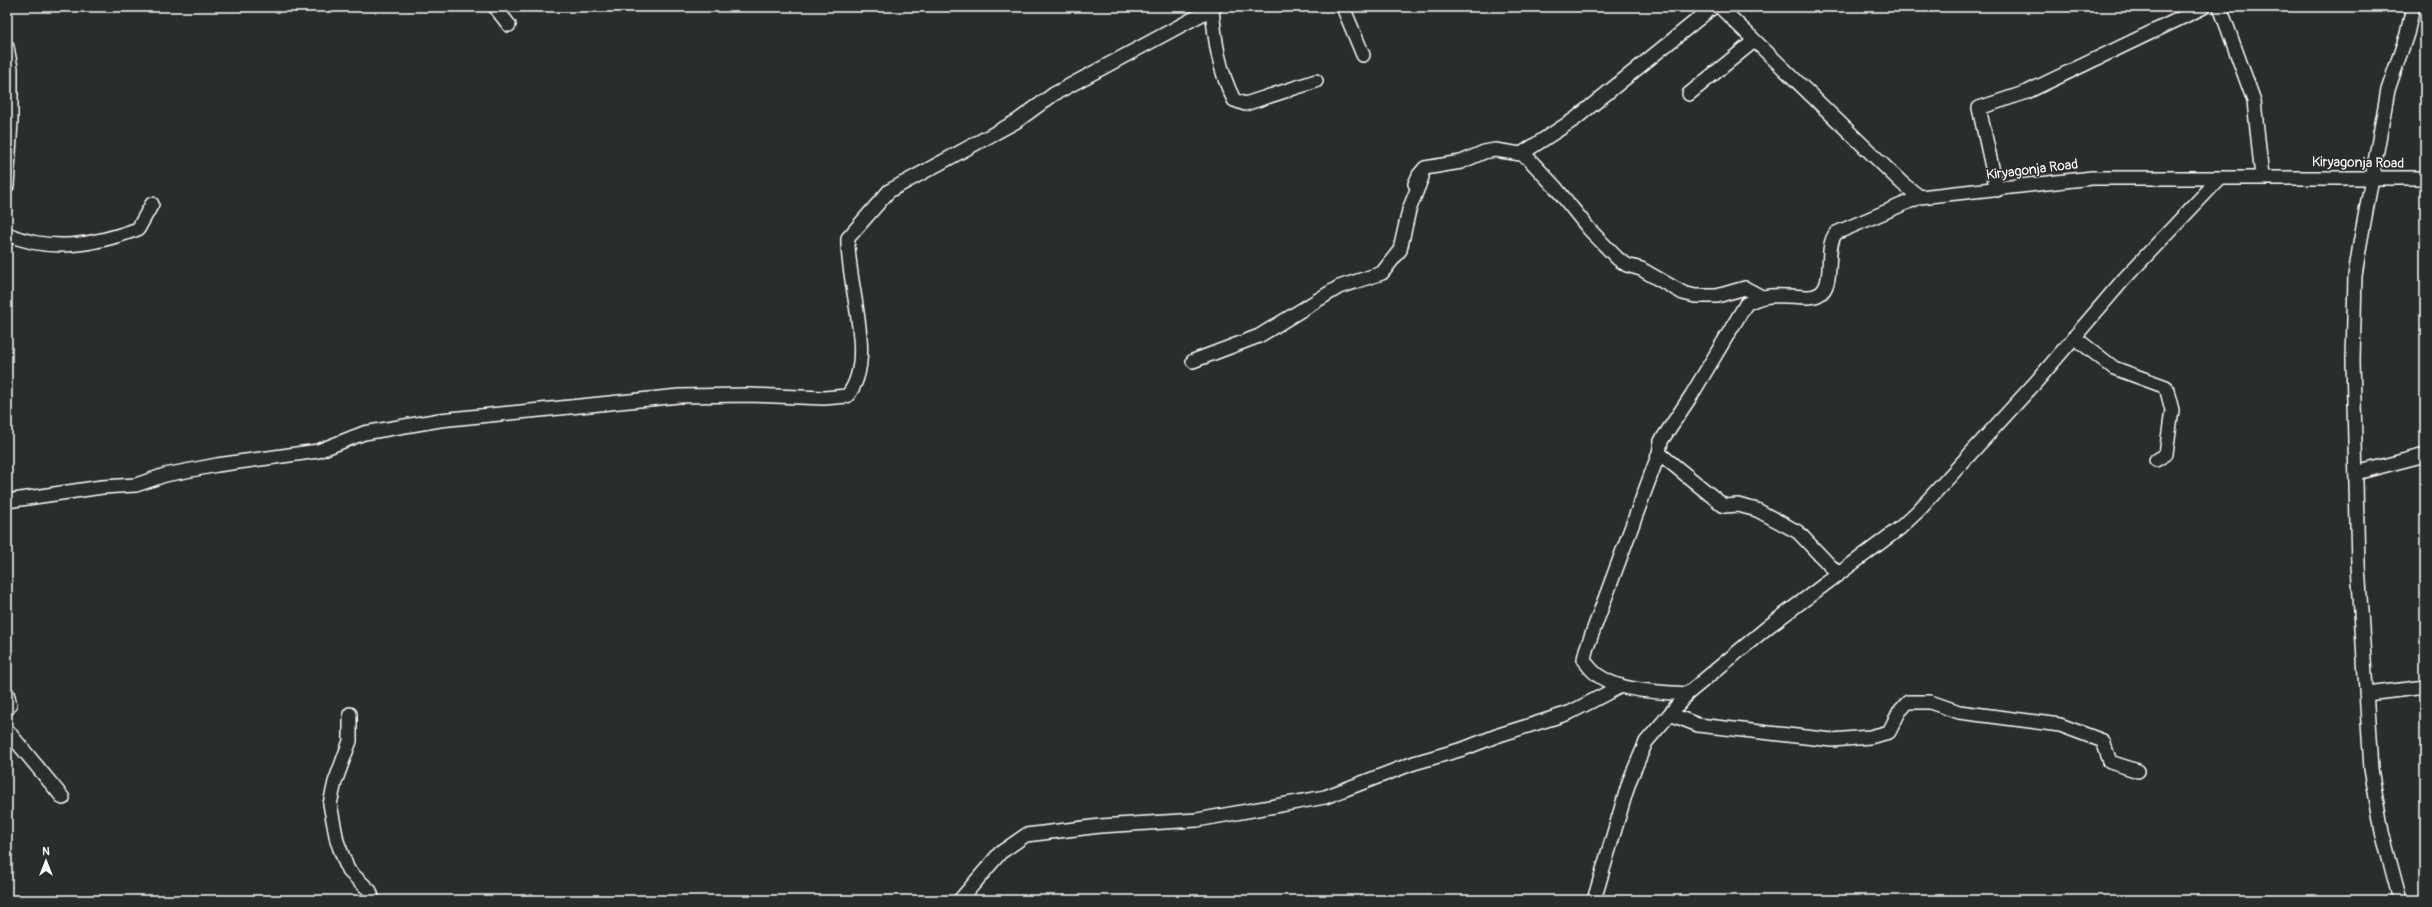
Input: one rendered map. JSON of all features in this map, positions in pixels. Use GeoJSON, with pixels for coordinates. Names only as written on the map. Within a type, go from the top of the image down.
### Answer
{"type":"FeatureCollection","features":[{"type":"Feature","properties":{"kind":"street"},"geometry":{"type":"LineString","coordinates":[[495,7],[509,25]]}},
{"type":"Feature","properties":{"kind":"street"},"geometry":{"type":"LineString","coordinates":[[1343,7],[1363,55]]}},
{"type":"Feature","properties":{"kind":"street"},"geometry":{"type":"LineString","coordinates":[[1521,154],[1574,119],[1713,7]]}},
{"type":"Feature","properties":{"kind":"street"},"geometry":{"type":"LineString","coordinates":[[1720,7],[1903,184],[1920,197]]}},
{"type":"Feature","properties":{"kind":"street"},"geometry":{"type":"LineString","coordinates":[[1997,190],[1979,108],[2027,92],[2204,7]]}},
{"type":"Feature","properties":{"kind":"street"},"geometry":{"type":"LineString","coordinates":[[2220,7],[2254,101],[2262,177]]}},
{"type":"Feature","properties":{"kind":"street"},"geometry":{"type":"LineString","coordinates":[[2400,900],[2376,801],[2371,769],[2358,565],[2353,360],[2355,276],[2388,90],[2407,34],[2413,7]]}},
{"type":"Feature","properties":{"kind":"street"},"geometry":{"type":"LineString","coordinates":[[7,500],[102,487],[136,485],[165,475],[318,450],[364,433],[395,426],[440,420],[679,396],[840,398],[848,396],[856,385],[862,362],[848,238],[889,191],[1017,121],[1054,94],[1213,8],[1215,48],[1226,84],[1234,100],[1245,104],[1316,81]]}},
{"type":"Feature","properties":{"kind":"street"},"geometry":{"type":"LineString","coordinates":[[1689,94],[1754,40]]}},
{"type":"Feature","properties":{"kind":"street"},"geometry":{"type":"LineString","coordinates":[[7,47],[11,68],[8,102],[11,121],[7,186]]}},
{"type":"Feature","properties":{"kind":"street"},"geometry":{"type":"LineString","coordinates":[[1415,184],[1419,175],[1426,168],[1461,162],[1484,152],[1495,150],[1521,154],[1528,158],[1556,188],[1589,229],[1618,259],[1627,265],[1641,269],[1683,293],[1694,296],[1717,296],[1745,288],[1760,296]]}},
{"type":"Feature","properties":{"kind":"street"},"geometry":{"type":"LineString","coordinates":[[1193,361],[1259,336],[1339,286],[1382,273],[1400,250],[1409,210],[1426,168]]}},
{"type":"Feature","properties":{"kind":"street","name":"Kiryagonja Road"},"geometry":{"type":"LineString","coordinates":[[1760,296],[1811,297],[1821,294],[1825,290],[1828,280],[1832,241],[1836,233],[1920,197],[1997,190],[2080,179],[2219,180],[2262,177],[2425,178]]}},
{"type":"Feature","properties":{"kind":"street"},"geometry":{"type":"LineString","coordinates":[[1594,900],[1629,782],[1646,742],[1687,694],[1769,626],[1900,528],[1919,510],[2124,279],[2219,180]]}},
{"type":"Feature","properties":{"kind":"street"},"geometry":{"type":"LineString","coordinates":[[7,234],[25,242],[50,246],[70,246],[106,241],[138,229],[152,204]]}},
{"type":"Feature","properties":{"kind":"street"},"geometry":{"type":"LineString","coordinates":[[1687,694],[1621,686],[1595,675],[1584,660],[1586,650],[1659,454],[1661,441],[1691,396],[1746,304],[1760,296]]}},
{"type":"Feature","properties":{"kind":"street"},"geometry":{"type":"LineString","coordinates":[[2074,337],[2114,368],[2166,387],[2172,410],[2166,454],[2156,460]]}},
{"type":"Feature","properties":{"kind":"street"},"geometry":{"type":"LineString","coordinates":[[1659,454],[1724,506],[1738,505],[1757,510],[1798,532],[1838,574]]}},
{"type":"Feature","properties":{"kind":"street"},"geometry":{"type":"LineString","coordinates":[[2356,473],[2425,455]]}},
{"type":"Feature","properties":{"kind":"street"},"geometry":{"type":"LineString","coordinates":[[960,900],[1000,853],[1026,835],[1100,826],[1197,820],[1325,797],[1414,763],[1463,749],[1499,735],[1569,713],[1621,686]]}},
{"type":"Feature","properties":{"kind":"street"},"geometry":{"type":"LineString","coordinates":[[2367,694],[2425,687]]}},
{"type":"Feature","properties":{"kind":"street"},"geometry":{"type":"LineString","coordinates":[[7,693],[10,706],[7,709]]}},
{"type":"Feature","properties":{"kind":"street"},"geometry":{"type":"LineString","coordinates":[[1670,714],[1698,725],[1832,740],[1870,737],[1889,732],[1899,712],[1908,702],[1930,702],[1959,712],[2060,725],[2103,741],[2110,762],[2138,771]]}},
{"type":"Feature","properties":{"kind":"street"},"geometry":{"type":"LineString","coordinates":[[350,714],[350,741],[335,782],[330,804],[337,841],[348,870],[370,891],[373,900]]}},
{"type":"Feature","properties":{"kind":"street"},"geometry":{"type":"LineString","coordinates":[[7,730],[63,798]]}}]}
